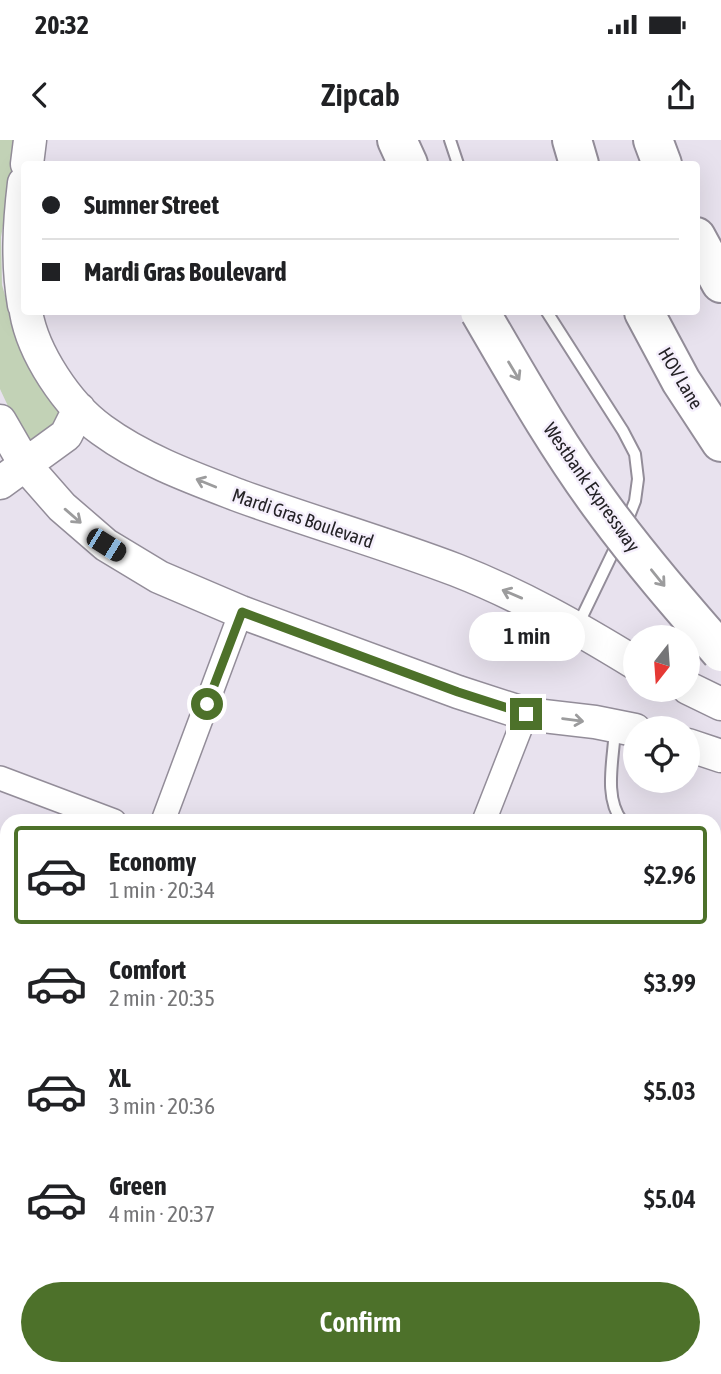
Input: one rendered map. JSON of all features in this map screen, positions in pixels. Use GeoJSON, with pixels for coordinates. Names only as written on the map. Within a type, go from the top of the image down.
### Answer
{"type":"FeatureCollection","features":[{"type":"Feature","properties":{"kind":"highway"},"geometry":{"type":"LineString","coordinates":[[397,140],[407,161]]}},
{"type":"Feature","properties":{"kind":"highway"},"geometry":{"type":"LineString","coordinates":[[572,140],[578,161]]}},
{"type":"Feature","properties":{"kind":"highway"},"geometry":{"type":"LineString","coordinates":[[653,140],[661,161]]}},
{"type":"Feature","properties":{"kind":"highway"},"geometry":{"type":"LineString","coordinates":[[700,244],[721,283]]}},
{"type":"Feature","properties":{"kind":"highway","name":"Westbank Expressway"},"geometry":{"type":"LineString","coordinates":[[482,315],[556,438],[605,511],[721,652]]}},
{"type":"Feature","properties":{"kind":"highway","name":"HOV Lane"},"geometry":{"type":"LineString","coordinates":[[646,315],[681,381],[721,442]]}},
{"type":"Feature","properties":{"kind":"street"},"geometry":{"type":"LineString","coordinates":[[27,161],[30,140]]}},
{"type":"Feature","properties":{"kind":"street"},"geometry":{"type":"LineString","coordinates":[[21,208],[21,286]]}},
{"type":"Feature","properties":{"kind":"street","name":"Mardi Gras Boulevard"},"geometry":{"type":"LineString","coordinates":[[26,315],[43,361],[79,409],[100,429],[152,460],[284,512],[456,570],[521,598],[577,627],[623,656]]}},
{"type":"Feature","properties":{"kind":"street"},"geometry":{"type":"LineString","coordinates":[[13,474],[66,436],[79,409]]}},
{"type":"Feature","properties":{"kind":"street"},"geometry":{"type":"LineString","coordinates":[[0,421],[13,474],[62,507],[106,545],[159,577],[242,612],[458,692],[526,714],[623,728]]}},
{"type":"Feature","properties":{"kind":"street"},"geometry":{"type":"LineString","coordinates":[[166,814],[242,612]]}},
{"type":"Feature","properties":{"kind":"street"},"geometry":{"type":"LineString","coordinates":[[700,694],[721,704]]}},
{"type":"Feature","properties":{"kind":"street"},"geometry":{"type":"LineString","coordinates":[[487,814],[526,714]]}},
{"type":"Feature","properties":{"kind":"street"},"geometry":{"type":"LineString","coordinates":[[700,749],[721,755]]}},
{"type":"Feature","properties":{"kind":"street"},"geometry":{"type":"LineString","coordinates":[[0,778],[95,814]]}},
{"type":"Feature","properties":{"kind":"lane"},"geometry":{"type":"LineString","coordinates":[[450,140],[457,161]]}},
{"type":"Feature","properties":{"kind":"lane"},"geometry":{"type":"LineString","coordinates":[[549,315],[623,431],[635,454],[638,479],[635,502],[629,518],[577,627]]}},
{"type":"Feature","properties":{"kind":"lane"},"geometry":{"type":"LineString","coordinates":[[619,814],[611,793],[623,737]]}},
{"type":"Feature","properties":{"kind":"green space"},"geometry":{"type":"Polygon","coordinates":[[[0,140],[18,140],[1,237],[2,285],[15,330],[33,372],[63,418],[33,441],[22,436],[0,389],[0,140]]]}},
{"type":"Feature","properties":{"kind":"route"},"geometry":{"type":"LineString","coordinates":[[207,704],[242,612],[458,692],[526,714]]}}]}
